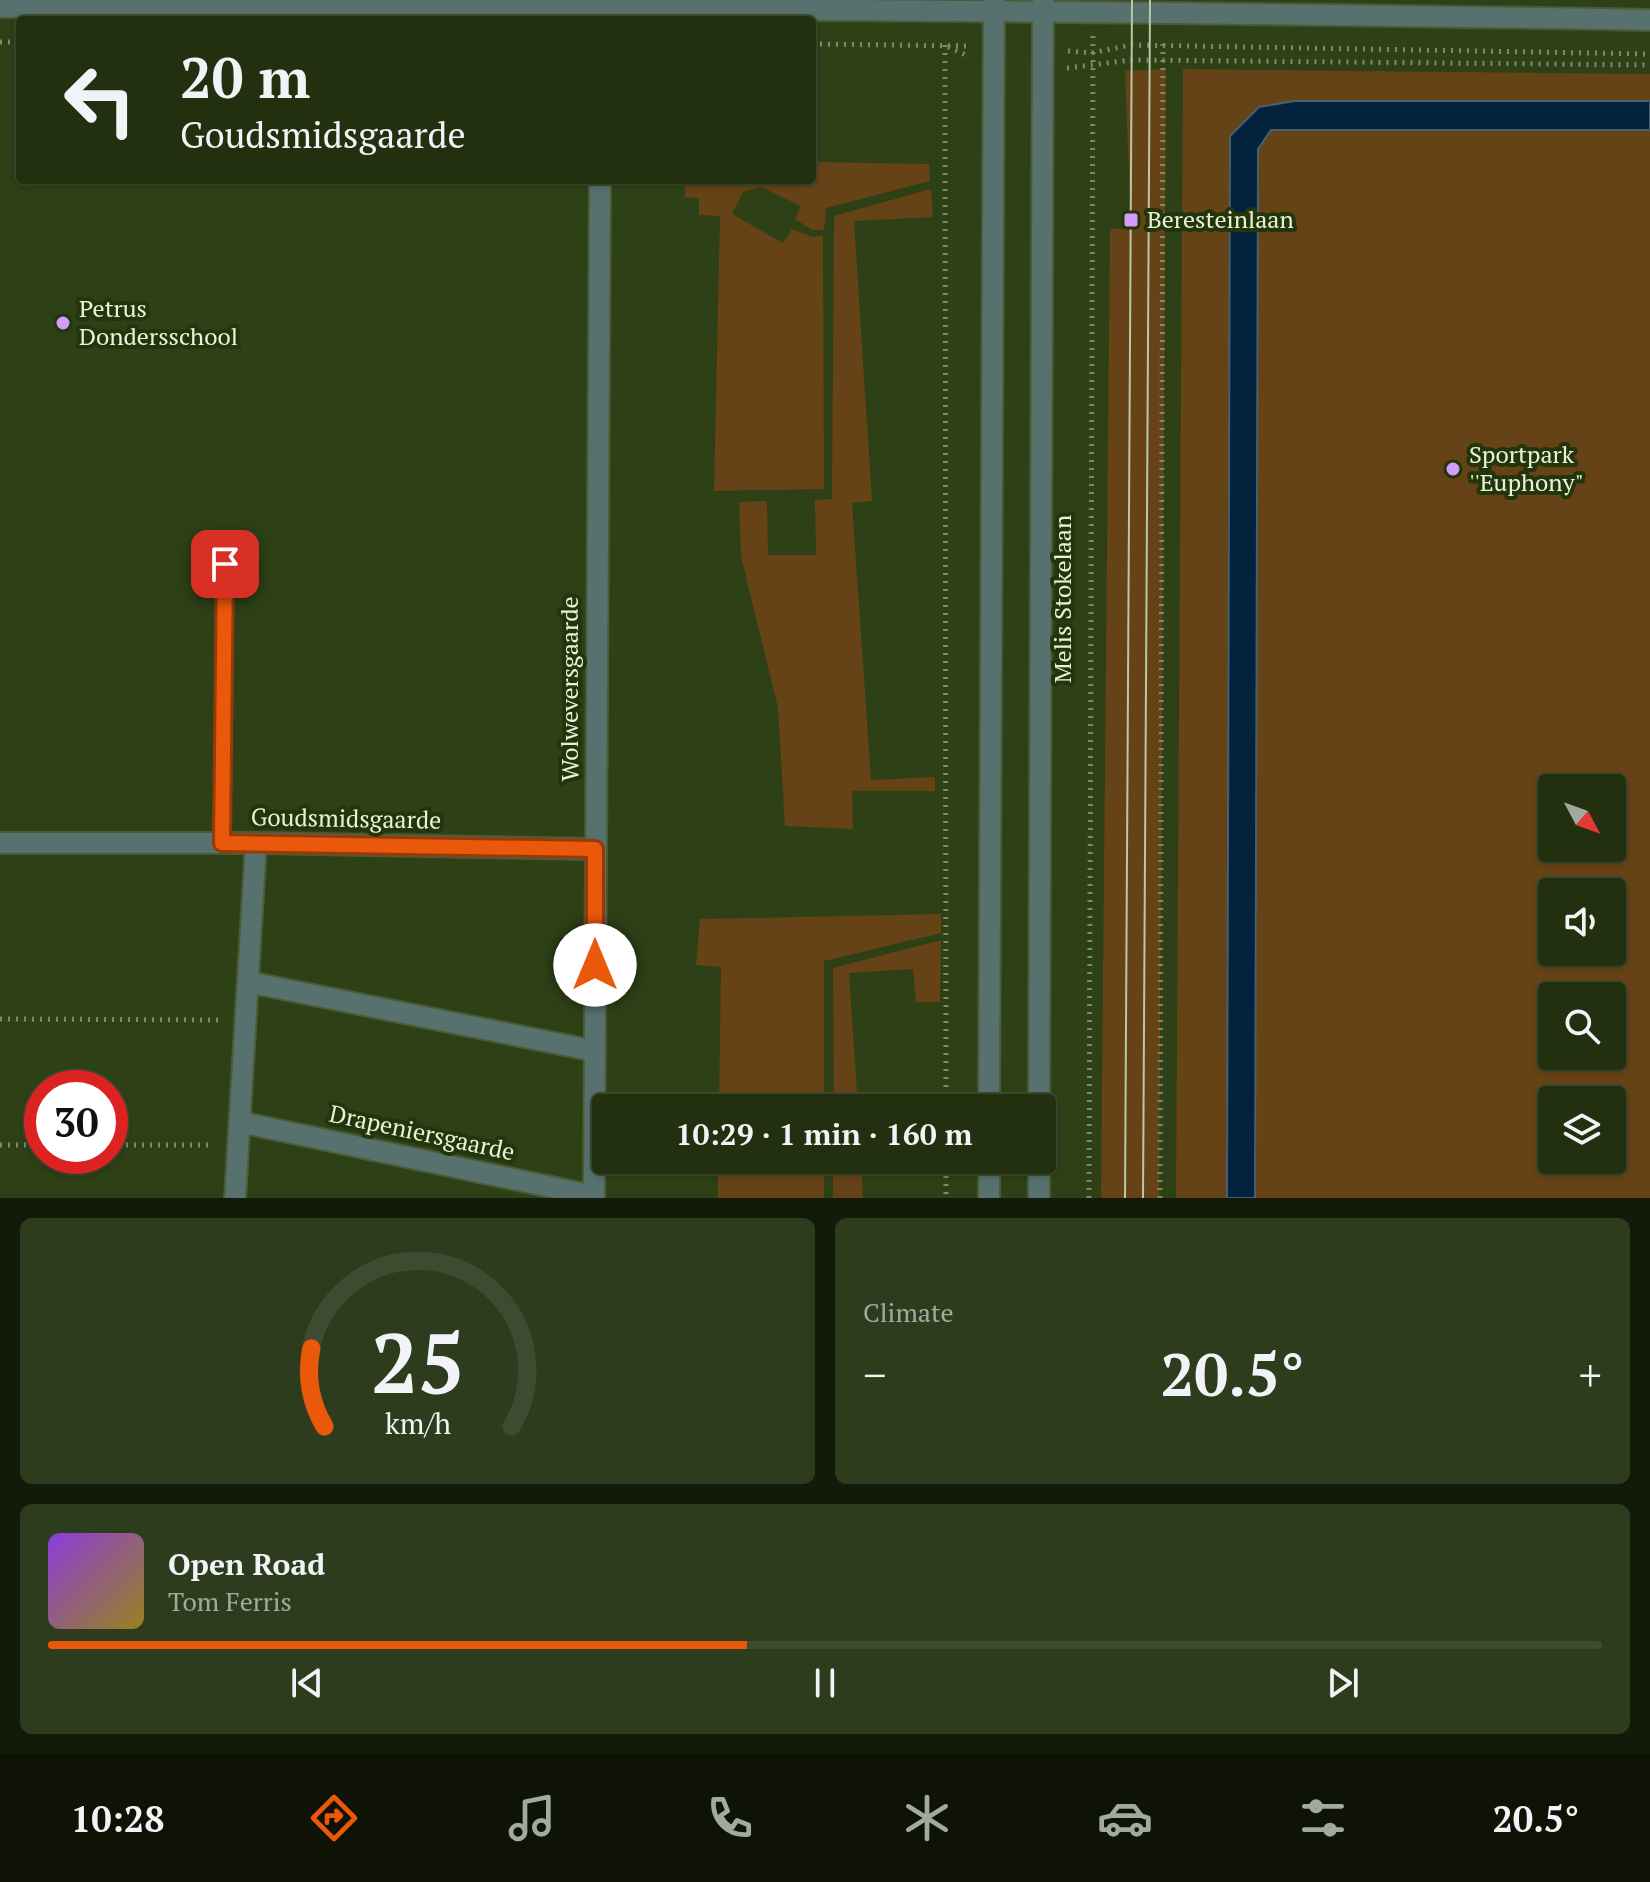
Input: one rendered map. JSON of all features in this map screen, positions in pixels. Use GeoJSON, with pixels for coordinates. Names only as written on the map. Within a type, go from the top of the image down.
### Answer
{"type":"FeatureCollection","features":[{"type":"Feature","properties":{"kind":"street"},"geometry":{"type":"LineString","coordinates":[[0,7],[525,4],[602,14],[943,10],[994,5],[1094,10],[1650,20]]}},
{"type":"Feature","properties":{"kind":"street"},"geometry":{"type":"LineString","coordinates":[[989,1094],[994,5]]}},
{"type":"Feature","properties":{"kind":"street","name":"Melis Stokelaan"},"geometry":{"type":"LineString","coordinates":[[1039,1094],[1043,6]]}},
{"type":"Feature","properties":{"kind":"street","name":"Wolweversgaarde"},"geometry":{"type":"LineString","coordinates":[[594,1197],[600,184]]}},
{"type":"Feature","properties":{"kind":"street","name":"Goudsmidsgaarde"},"geometry":{"type":"LineString","coordinates":[[0,843],[256,843],[595,849]]}},
{"type":"Feature","properties":{"kind":"street"},"geometry":{"type":"LineString","coordinates":[[235,1198],[256,843]]}},
{"type":"Feature","properties":{"kind":"street"},"geometry":{"type":"LineString","coordinates":[[248,982],[595,1051]]}},
{"type":"Feature","properties":{"kind":"street","name":"Drapeniersgaarde"},"geometry":{"type":"LineString","coordinates":[[240,1122],[594,1197]]}},
{"type":"Feature","properties":{"kind":"street"},"geometry":{"type":"LineString","coordinates":[[989,1174],[989,1198]]}},
{"type":"Feature","properties":{"kind":"street"},"geometry":{"type":"LineString","coordinates":[[1039,1174],[1039,1198]]}},
{"type":"Feature","properties":{"kind":"lane"},"geometry":{"type":"LineString","coordinates":[[222,843],[225,564]]}},
{"type":"Feature","properties":{"kind":"path"},"geometry":{"type":"LineString","coordinates":[[943,10],[946,1094]]}},
{"type":"Feature","properties":{"kind":"path","name":"Melis Stokelaan"},"geometry":{"type":"LineString","coordinates":[[1089,1198],[1091,68],[1094,10]]}},
{"type":"Feature","properties":{"kind":"path"},"geometry":{"type":"LineString","coordinates":[[1160,1198],[1162,11]]}},
{"type":"Feature","properties":{"kind":"path"},"geometry":{"type":"LineString","coordinates":[[816,44],[945,45],[992,68]]}},
{"type":"Feature","properties":{"kind":"path"},"geometry":{"type":"LineString","coordinates":[[1163,47],[1650,54]]}},
{"type":"Feature","properties":{"kind":"path"},"geometry":{"type":"LineString","coordinates":[[1042,69],[1091,68],[1131,60],[1650,65]]}},
{"type":"Feature","properties":{"kind":"path"},"geometry":{"type":"LineString","coordinates":[[0,1019],[226,1020]]}},
{"type":"Feature","properties":{"kind":"path"},"geometry":{"type":"LineString","coordinates":[[0,1145],[24,1145]]}},
{"type":"Feature","properties":{"kind":"path"},"geometry":{"type":"LineString","coordinates":[[128,1145],[238,1145]]}},
{"type":"Feature","properties":{"kind":"path"},"geometry":{"type":"LineString","coordinates":[[946,1174],[946,1198]]}},
{"type":"Feature","properties":{"kind":"shaded area"},"geometry":{"type":"Polygon","coordinates":[[[1166,69],[1159,1198],[1101,1198],[1110,229],[1131,229],[1125,71],[1166,69]]]}},
{"type":"Feature","properties":{"kind":"shaded area"},"geometry":{"type":"Polygon","coordinates":[[[1183,69],[1650,74],[1650,101],[1294,101],[1230,136],[1227,1198],[1176,1198],[1183,69]]]}},
{"type":"Feature","properties":{"kind":"shaded area","name":"Sportpark ''Euphony\""},"geometry":{"type":"Polygon","coordinates":[[[1270,130],[1650,130],[1650,1198],[1255,1198],[1258,149],[1270,130]]]}},
{"type":"Feature","properties":{"kind":"shaded area"},"geometry":{"type":"Polygon","coordinates":[[[816,162],[929,164],[930,181],[826,208],[824,230],[812,230],[795,219],[801,206],[761,187],[743,192],[732,214],[783,243],[792,229],[812,237],[823,236],[824,489],[714,491],[720,216],[699,215],[699,198],[685,197],[685,184],[816,184],[816,162]]]}},
{"type":"Feature","properties":{"kind":"shaded area"},"geometry":{"type":"Polygon","coordinates":[[[931,189],[933,217],[854,221],[872,501],[852,503],[871,780],[935,777],[935,791],[852,791],[853,829],[785,826],[778,708],[741,556],[739,502],[767,501],[768,555],[816,555],[815,500],[832,499],[834,216],[931,189]]]}},
{"type":"Feature","properties":{"kind":"shaded area"},"geometry":{"type":"Polygon","coordinates":[[[941,914],[941,933],[824,961],[824,1094],[719,1094],[721,967],[696,965],[700,919],[941,914]]]}},
{"type":"Feature","properties":{"kind":"shaded area"},"geometry":{"type":"Polygon","coordinates":[[[941,940],[940,1002],[916,1002],[913,969],[849,973],[857,1094],[834,1094],[833,968],[941,940]]]}},
{"type":"Feature","properties":{"kind":"shaded area"},"geometry":{"type":"Polygon","coordinates":[[[718,1174],[824,1174],[824,1198],[718,1198],[718,1174]]]}},
{"type":"Feature","properties":{"kind":"shaded area"},"geometry":{"type":"Polygon","coordinates":[[[833,1174],[862,1174],[863,1198],[833,1198],[833,1174]]]}},
{"type":"Feature","properties":{"kind":"water"},"geometry":{"type":"Polygon","coordinates":[[[1294,101],[1650,101],[1650,130],[1271,130],[1258,149],[1255,1198],[1227,1198],[1230,136],[1259,107],[1294,101]]]}},
{"type":"Feature","properties":{"kind":"tram line"},"geometry":{"type":"LineString","coordinates":[[1125,1198],[1132,0]]}},
{"type":"Feature","properties":{"kind":"tram line"},"geometry":{"type":"LineString","coordinates":[[1143,1198],[1150,0]]}},
{"type":"Feature","properties":{"kind":"place","name":"Beresteinlaan"},"geometry":{"type":"Point","coordinates":[1131,220]}},
{"type":"Feature","properties":{"kind":"place","name":"Petrus Dondersschool"},"geometry":{"type":"Point","coordinates":[63,323]}},
{"type":"Feature","properties":{"kind":"place","name":"Sportpark ''Euphony\""},"geometry":{"type":"Point","coordinates":[1453,469]}},
{"type":"Feature","properties":{"kind":"route"},"geometry":{"type":"LineString","coordinates":[[225,564],[222,843],[595,849],[595,965]]}}]}
